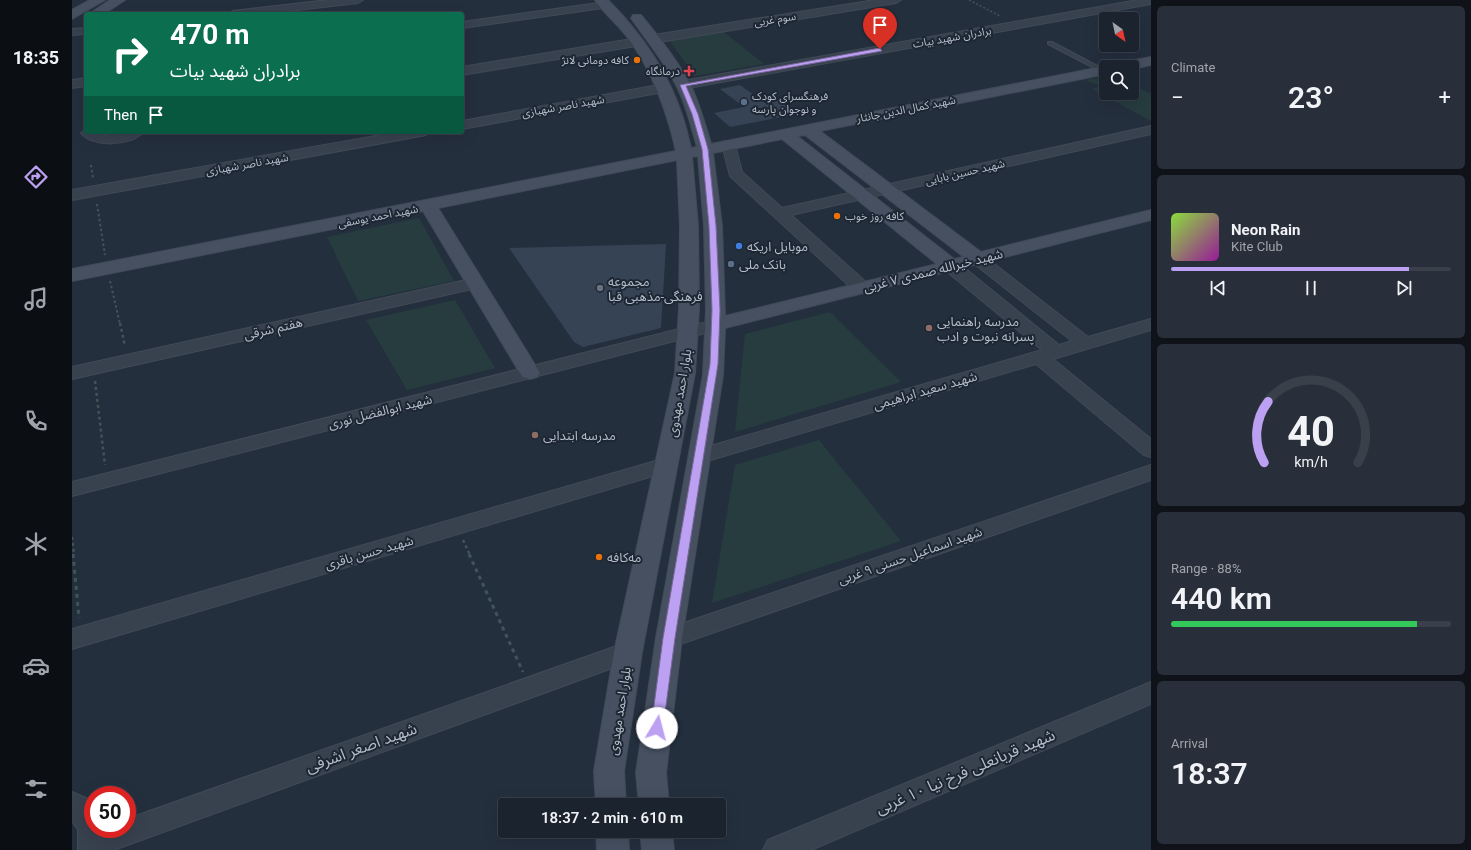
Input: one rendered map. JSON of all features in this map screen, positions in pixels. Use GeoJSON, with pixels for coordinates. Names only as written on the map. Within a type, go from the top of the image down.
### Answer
{"type":"FeatureCollection","features":[{"type":"Feature","properties":{"kind":"street"},"geometry":{"type":"LineString","coordinates":[[72,27],[78,12],[99,0]]}},
{"type":"Feature","properties":{"kind":"street"},"geometry":{"type":"LineString","coordinates":[[98,12],[119,0]]}},
{"type":"Feature","properties":{"kind":"street"},"geometry":{"type":"LineString","coordinates":[[251,12],[358,0]]}},
{"type":"Feature","properties":{"kind":"street","name":"سوم غربی"},"geometry":{"type":"LineString","coordinates":[[464,71],[896,0]]}},
{"type":"Feature","properties":{"kind":"street","name":"برادران شهید بیات"},"geometry":{"type":"LineString","coordinates":[[673,86],[1151,1]]}},
{"type":"Feature","properties":{"kind":"street"},"geometry":{"type":"LineString","coordinates":[[464,25],[608,2]]}},
{"type":"Feature","properties":{"kind":"street","name":"بلوار احمد مهدوی"},"geometry":{"type":"LineString","coordinates":[[608,2],[622,21],[646,40],[673,86],[695,114],[705,149],[713,226],[715,325],[713,375],[669,638],[651,773],[653,798]]}},
{"type":"Feature","properties":{"kind":"street"},"geometry":{"type":"LineString","coordinates":[[72,32],[84,30]]}},
{"type":"Feature","properties":{"kind":"street"},"geometry":{"type":"LineString","coordinates":[[1139,63],[1151,61]]}},
{"type":"Feature","properties":{"kind":"street","name":"شهید کمال الدین جانثار"},"geometry":{"type":"LineString","coordinates":[[705,149],[1099,71]]}},
{"type":"Feature","properties":{"kind":"street"},"geometry":{"type":"LineString","coordinates":[[72,75],[84,74]]}},
{"type":"Feature","properties":{"kind":"street"},"geometry":{"type":"LineString","coordinates":[[72,84],[84,82]]}},
{"type":"Feature","properties":{"kind":"street","name":"بلوار احمد مهدوی"},"geometry":{"type":"LineString","coordinates":[[611,798],[609,771],[628,652],[685,373],[688,332],[689,226],[684,153],[675,115],[673,86]]}},
{"type":"Feature","properties":{"kind":"street","name":"شهید ناصر شهبازی"},"geometry":{"type":"LineString","coordinates":[[464,125],[673,86]]}},
{"type":"Feature","properties":{"kind":"street"},"geometry":{"type":"LineString","coordinates":[[807,128],[1085,343]]}},
{"type":"Feature","properties":{"kind":"street","name":"شهید حسین بابایی"},"geometry":{"type":"LineString","coordinates":[[779,213],[1151,130]]}},
{"type":"Feature","properties":{"kind":"street"},"geometry":{"type":"LineString","coordinates":[[72,135],[84,133]]}},
{"type":"Feature","properties":{"kind":"street"},"geometry":{"type":"LineString","coordinates":[[784,133],[951,266],[1151,450]]}},
{"type":"Feature","properties":{"kind":"street"},"geometry":{"type":"LineString","coordinates":[[90,134],[92,137],[103,139],[124,137],[131,134]]}},
{"type":"Feature","properties":{"kind":"street","name":"شهید ناصر شهبازی"},"geometry":{"type":"LineString","coordinates":[[72,195],[410,134]]}},
{"type":"Feature","properties":{"kind":"street"},"geometry":{"type":"LineString","coordinates":[[729,144],[735,173],[862,288]]}},
{"type":"Feature","properties":{"kind":"street","name":"شهید احمد یوسفی"},"geometry":{"type":"LineString","coordinates":[[72,275],[428,206],[705,149]]}},
{"type":"Feature","properties":{"kind":"street"},"geometry":{"type":"LineString","coordinates":[[428,206],[530,373]]}},
{"type":"Feature","properties":{"kind":"street","name":"شهید خیرالله صمدی ۷ غربی"},"geometry":{"type":"LineString","coordinates":[[715,325],[1151,215]]}},
{"type":"Feature","properties":{"kind":"street","name":"هفتم شرقی"},"geometry":{"type":"LineString","coordinates":[[72,373],[475,283]]}},
{"type":"Feature","properties":{"kind":"street","name":"شهید سعید ابراهیمی"},"geometry":{"type":"LineString","coordinates":[[700,456],[1151,324]]}},
{"type":"Feature","properties":{"kind":"street","name":"شهید ابوالفضل نوری"},"geometry":{"type":"LineString","coordinates":[[72,489],[715,325]]}},
{"type":"Feature","properties":{"kind":"street","name":"شهید حسن باقری"},"geometry":{"type":"LineString","coordinates":[[76,638],[666,465]]}},
{"type":"Feature","properties":{"kind":"street","name":"شهید اسماعیل حسنی ۹ غربی"},"geometry":{"type":"LineString","coordinates":[[669,638],[1151,472]]}},
{"type":"Feature","properties":{"kind":"street","name":"شهید اصغر اشرفی"},"geometry":{"type":"LineString","coordinates":[[94,847],[530,686],[628,652]]}},
{"type":"Feature","properties":{"kind":"street","name":"شهید قربانعلی فرخ نیا ۱۰ غربی"},"geometry":{"type":"LineString","coordinates":[[778,850],[1151,693]]}},
{"type":"Feature","properties":{"kind":"street"},"geometry":{"type":"LineString","coordinates":[[72,805],[86,816],[93,829],[94,847]]}},
{"type":"Feature","properties":{"kind":"street"},"geometry":{"type":"LineString","coordinates":[[612,838],[613,850]]}},
{"type":"Feature","properties":{"kind":"street"},"geometry":{"type":"LineString","coordinates":[[657,838],[658,850]]}},
{"type":"Feature","properties":{"kind":"lane"},"geometry":{"type":"LineString","coordinates":[[1050,42],[1099,67]]}},
{"type":"Feature","properties":{"kind":"path"},"geometry":{"type":"LineString","coordinates":[[91,166],[107,268],[128,360]]}},
{"type":"Feature","properties":{"kind":"path"},"geometry":{"type":"LineString","coordinates":[[93,368],[107,480]]}},
{"type":"Feature","properties":{"kind":"path"},"geometry":{"type":"LineString","coordinates":[[457,526],[530,686]]}},
{"type":"Feature","properties":{"kind":"path"},"geometry":{"type":"LineString","coordinates":[[72,537],[76,638]]}},
{"type":"Feature","properties":{"kind":"green space"},"geometry":{"type":"Polygon","coordinates":[[[724,32],[764,64],[695,76],[671,43],[672,41],[724,32]]]}},
{"type":"Feature","properties":{"kind":"green space"},"geometry":{"type":"Polygon","coordinates":[[[1099,78],[1099,85],[1085,80],[1099,78]]]}},
{"type":"Feature","properties":{"kind":"green space"},"geometry":{"type":"Polygon","coordinates":[[[1099,87],[1099,93],[1092,89],[1099,87]]]}},
{"type":"Feature","properties":{"kind":"green space"},"geometry":{"type":"Polygon","coordinates":[[[1139,88],[1151,94],[1151,121],[1112,100],[1139,100],[1139,88]]]}},
{"type":"Feature","properties":{"kind":"green space"},"geometry":{"type":"Polygon","coordinates":[[[419,218],[454,281],[358,301],[327,237],[419,218]]]}},
{"type":"Feature","properties":{"kind":"green space"},"geometry":{"type":"Polygon","coordinates":[[[455,300],[495,368],[407,390],[366,320],[455,300]]]}},
{"type":"Feature","properties":{"kind":"green space"},"geometry":{"type":"Polygon","coordinates":[[[830,312],[901,382],[735,432],[745,334],[830,312]]]}},
{"type":"Feature","properties":{"kind":"green space"},"geometry":{"type":"Polygon","coordinates":[[[819,440],[901,541],[712,603],[735,465],[819,440]]]}},
{"type":"Feature","properties":{"kind":"building"},"geometry":{"type":"Polygon","coordinates":[[[740,85],[765,103],[780,100],[797,114],[730,127],[714,113],[744,107],[720,89],[740,85]]]}},
{"type":"Feature","properties":{"kind":"building","name":"مجموعه فرهنگی-مذهبی قبا"},"geometry":{"type":"Polygon","coordinates":[[[666,244],[661,328],[583,347],[574,342],[509,248],[666,244]]]}},
{"type":"Feature","properties":{"kind":"place","name":"کافه دومانی لانژ"},"geometry":{"type":"Point","coordinates":[637,60]}},
{"type":"Feature","properties":{"kind":"place","name":"درمانگاه"},"geometry":{"type":"Point","coordinates":[689,71]}},
{"type":"Feature","properties":{"kind":"place","name":"فرهنگسرای کودک و نوجوان پارسه"},"geometry":{"type":"Point","coordinates":[744,102]}},
{"type":"Feature","properties":{"kind":"place","name":"کافه روز خوب"},"geometry":{"type":"Point","coordinates":[837,216]}},
{"type":"Feature","properties":{"kind":"place","name":"موبایل اریکه"},"geometry":{"type":"Point","coordinates":[739,246]}},
{"type":"Feature","properties":{"kind":"place","name":"بانک ملی"},"geometry":{"type":"Point","coordinates":[731,264]}},
{"type":"Feature","properties":{"kind":"place","name":"مجموعه فرهنگی-مذهبی قبا"},"geometry":{"type":"Point","coordinates":[600,288]}},
{"type":"Feature","properties":{"kind":"place","name":"مدرسه راهنمایی پسرانه نبوت و ادب"},"geometry":{"type":"Point","coordinates":[929,328]}},
{"type":"Feature","properties":{"kind":"place","name":"مدرسه ابتدایی"},"geometry":{"type":"Point","coordinates":[535,435]}},
{"type":"Feature","properties":{"kind":"place","name":"مه‌کافه"},"geometry":{"type":"Point","coordinates":[599,557]}},
{"type":"Feature","properties":{"kind":"route"},"geometry":{"type":"LineString","coordinates":[[657,728],[669,638],[714,364],[716,310],[713,226],[705,149],[695,114],[683,85],[880,49]]}}]}
